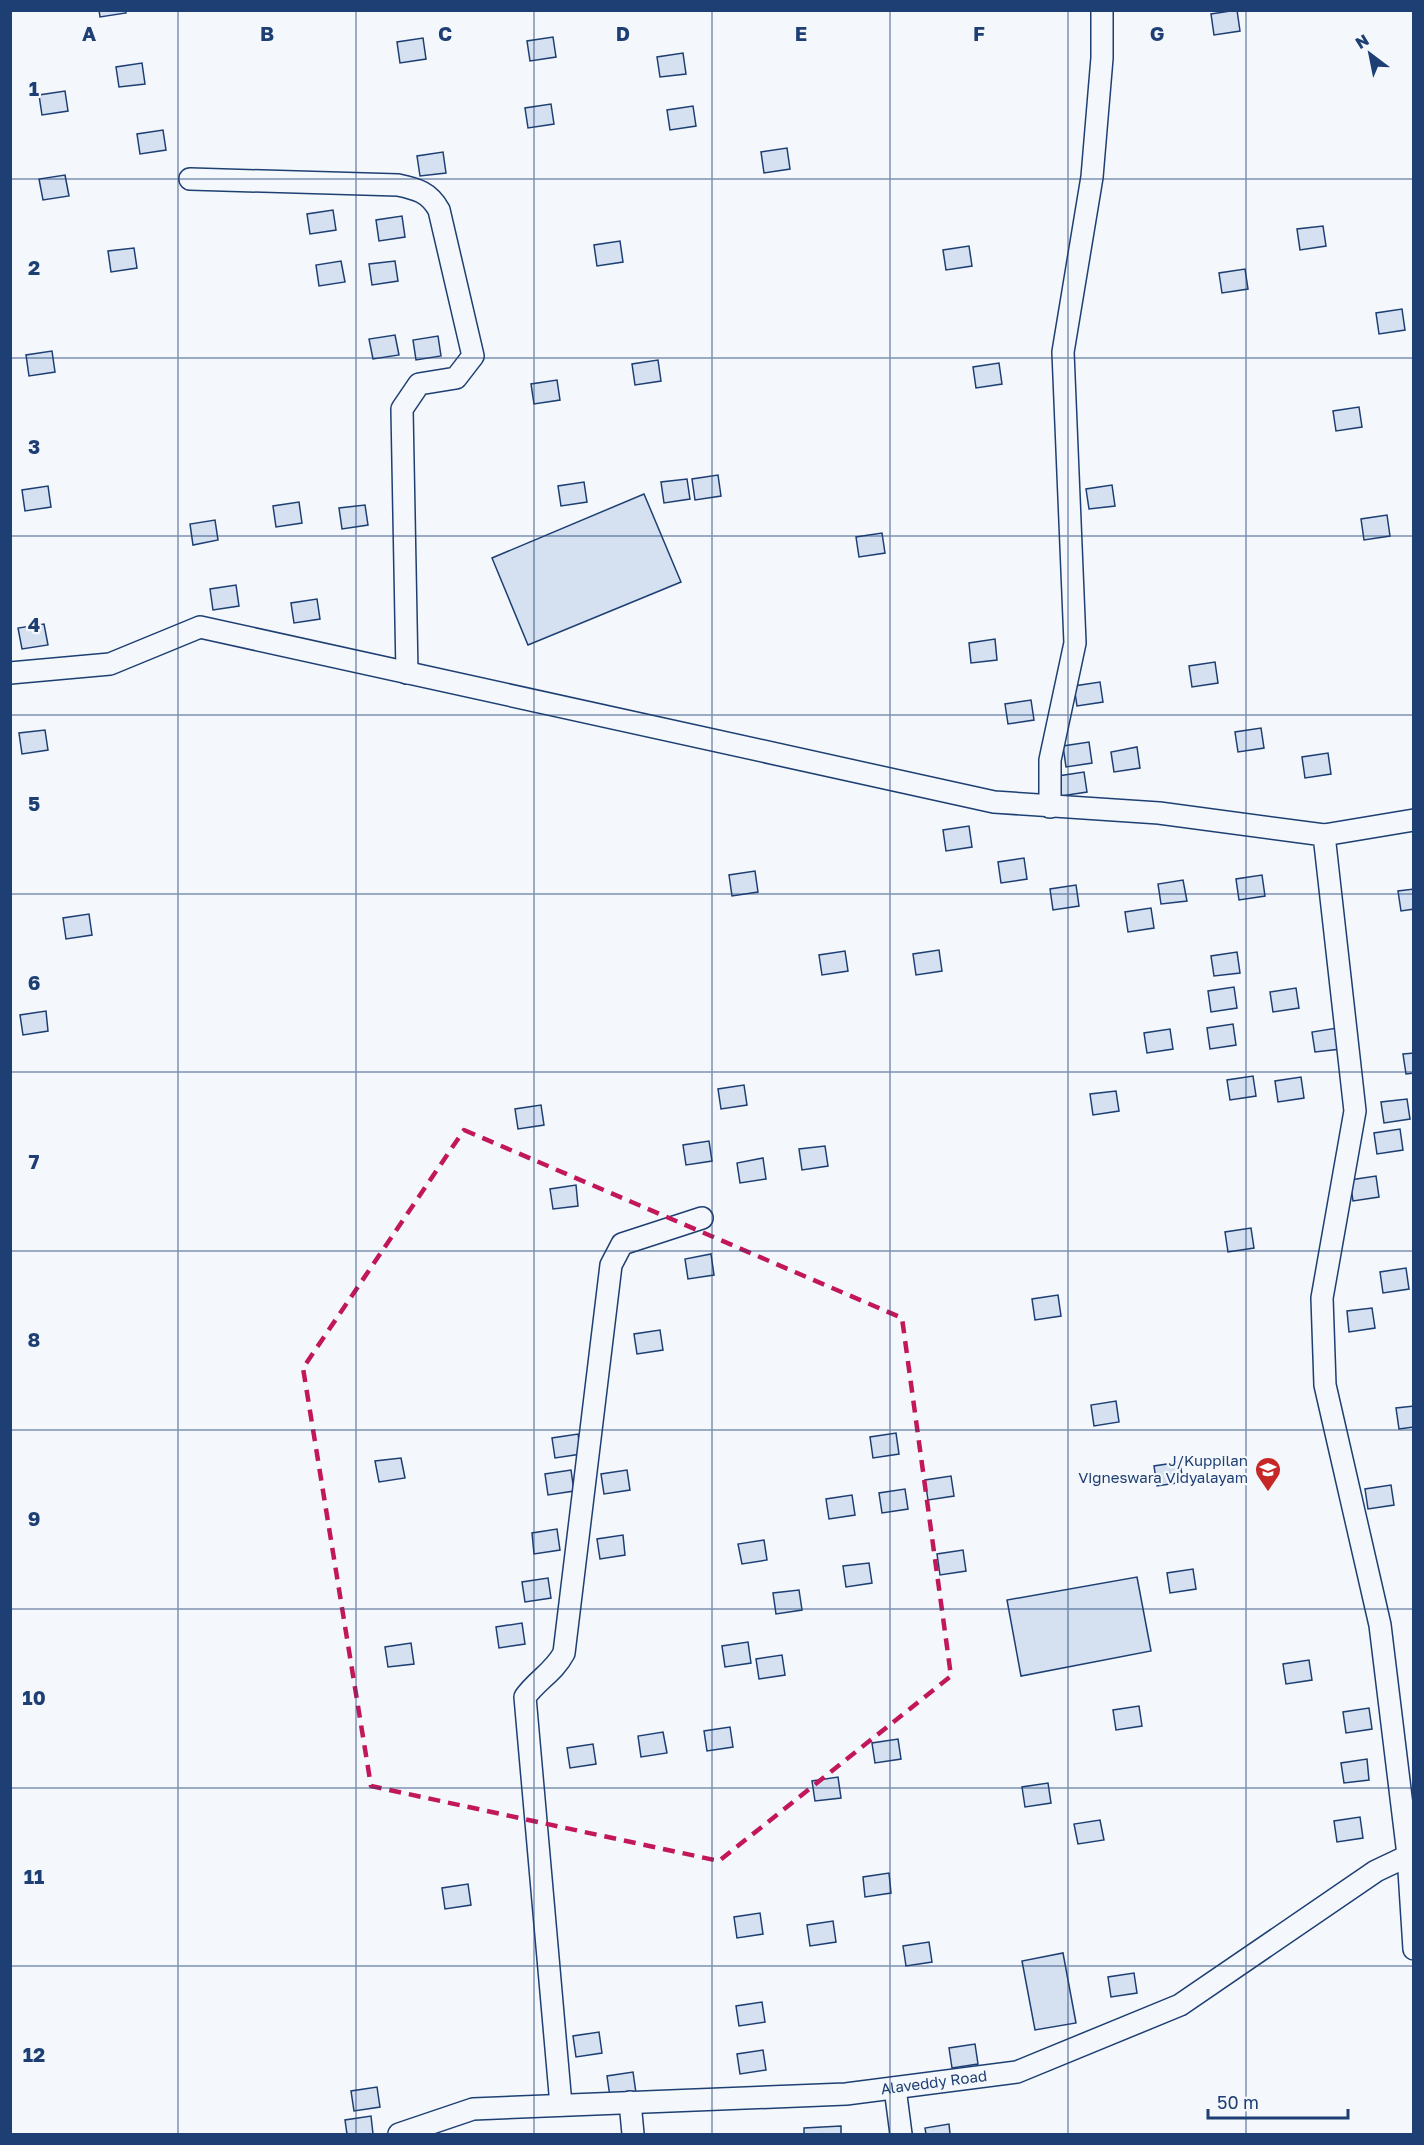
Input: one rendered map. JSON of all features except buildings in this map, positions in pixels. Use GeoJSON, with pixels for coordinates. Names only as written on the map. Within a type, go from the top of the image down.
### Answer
{"type":"FeatureCollection","features":[{"type":"Feature","properties":{"kind":"street"},"geometry":{"type":"LineString","coordinates":[[1050,807],[1050,760],[1075,643],[1063,352],[1092,177],[1102,58],[1102,10]]}},
{"type":"Feature","properties":{"kind":"street"},"geometry":{"type":"LineString","coordinates":[[190,179],[398,185],[421,190],[432,198],[439,210],[473,356],[456,378],[419,384],[402,409],[407,673]]}},
{"type":"Feature","properties":{"kind":"street"},"geometry":{"type":"LineString","coordinates":[[10,673],[110,664],[200,627],[994,802],[1159,813],[1324,835],[1413,820]]}},
{"type":"Feature","properties":{"kind":"street"},"geometry":{"type":"LineString","coordinates":[[1324,835],[1355,1111],[1322,1298],[1325,1385],[1380,1625],[1411,1854],[1413,1949]]}},
{"type":"Feature","properties":{"kind":"street"},"geometry":{"type":"LineString","coordinates":[[561,2105],[525,1697],[534,1684],[555,1669],[564,1653],[611,1265],[622,1244],[702,1218]]}},
{"type":"Feature","properties":{"kind":"street","name":"Alaveddy Road"},"geometry":{"type":"LineString","coordinates":[[399,2134],[473,2109],[846,2094],[1017,2072],[1180,2006],[1376,1871],[1411,1854]]}},
{"type":"Feature","properties":{"kind":"street"},"geometry":{"type":"LineString","coordinates":[[895,2088],[901,2134]]}},
{"type":"Feature","properties":{"kind":"street"},"geometry":{"type":"LineString","coordinates":[[630,2102],[633,2134]]}},
{"type":"Feature","properties":{"kind":"highlighted area"},"geometry":{"type":"Polygon","coordinates":[[[464,1130],[902,1318],[951,1676],[719,1861],[371,1786],[303,1368],[464,1130]]]}},
{"type":"Feature","properties":{"kind":"place","name":"J/Kuppilan Vigneswara Vidyalayam"},"geometry":{"type":"Point","coordinates":[1268,1493]}}]}
